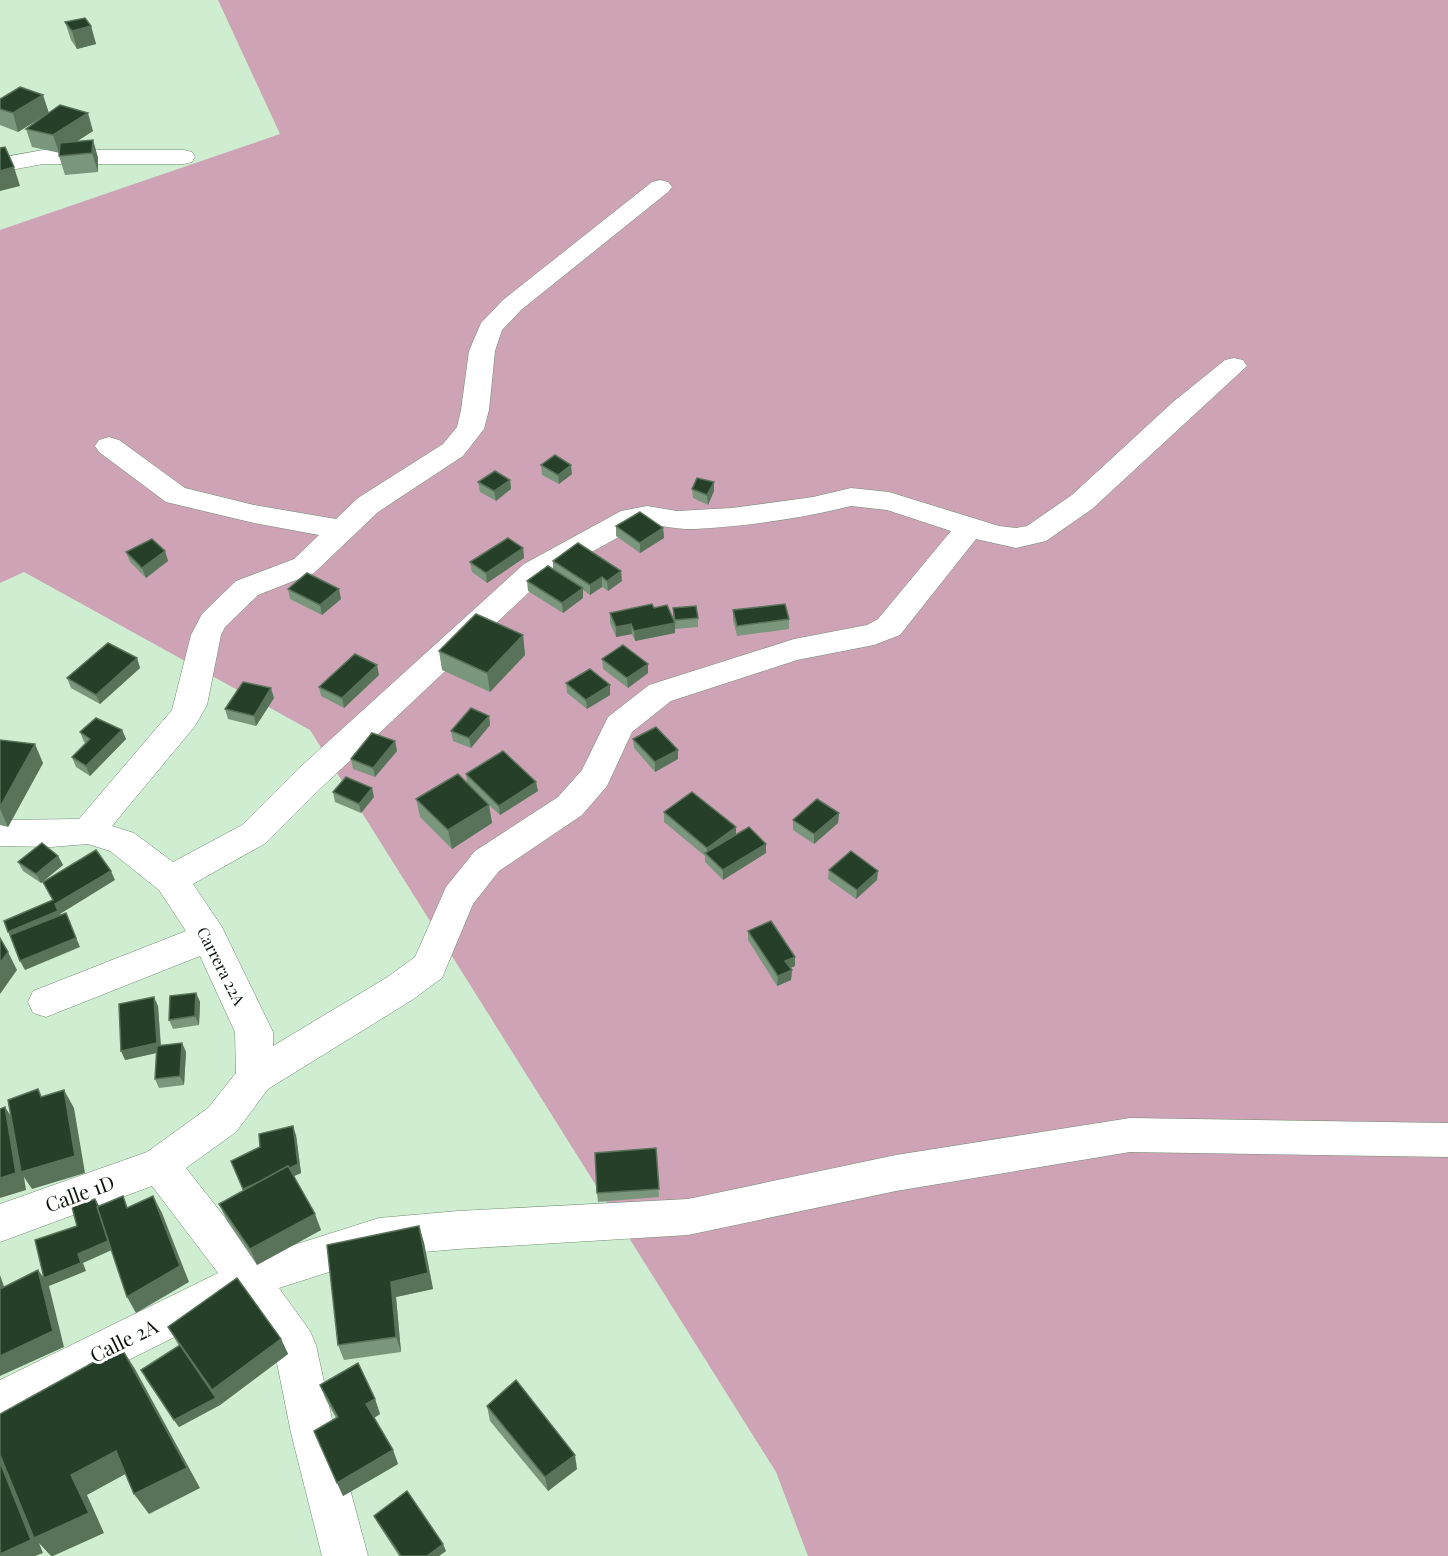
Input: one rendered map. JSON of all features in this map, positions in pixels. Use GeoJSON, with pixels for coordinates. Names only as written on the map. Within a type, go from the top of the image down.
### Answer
{"type":"FeatureCollection","features":[{"type":"Feature","properties":{"kind":"street"},"geometry":{"type":"LineString","coordinates":[[0,165],[44,157],[184,157]]}},
{"type":"Feature","properties":{"kind":"street"},"geometry":{"type":"LineString","coordinates":[[88,831],[184,718],[191,705],[206,635],[213,621],[247,588],[304,566],[368,505],[453,450],[470,429],[475,410],[482,351],[490,327],[512,304],[660,187]]}},
{"type":"Feature","properties":{"kind":"street"},"geometry":{"type":"LineString","coordinates":[[171,880],[254,834],[310,778],[534,571],[631,518],[647,516],[677,520],[732,517],[813,506],[851,497],[889,501],[997,535],[1016,538],[1036,534],[1082,502],[1183,408],[1234,366]]}},
{"type":"Feature","properties":{"kind":"street"},"geometry":{"type":"LineString","coordinates":[[109,446],[176,495],[254,514],[343,530]]}},
{"type":"Feature","properties":{"kind":"street"},"geometry":{"type":"LineString","coordinates":[[345,1556],[313,1433],[295,1345],[248,1279],[160,1165],[222,1120],[255,1077],[399,990],[429,967],[458,897],[487,861],[570,806],[595,777],[618,725],[651,699],[660,693],[794,650],[873,634],[889,627],[970,527]]}},
{"type":"Feature","properties":{"kind":"street","name":"Carrera 22A"},"geometry":{"type":"LineString","coordinates":[[0,833],[51,834],[88,831],[122,842],[171,880],[209,937],[254,1032],[255,1077]]}},
{"type":"Feature","properties":{"kind":"street"},"geometry":{"type":"LineString","coordinates":[[46,1002],[209,937]]}},
{"type":"Feature","properties":{"kind":"street","name":"Calle 2A"},"geometry":{"type":"LineString","coordinates":[[0,1403],[248,1279],[379,1237],[458,1230],[688,1217],[896,1173],[1130,1135],[1448,1140]]}},
{"type":"Feature","properties":{"kind":"street","name":"Calle 1D"},"geometry":{"type":"LineString","coordinates":[[0,1223],[160,1165]]}},
{"type":"Feature","properties":{"kind":"shaded area"},"geometry":{"type":"Polygon","coordinates":[[[218,0],[1448,0],[1448,1556],[808,1556],[776,1472],[310,730],[24,572],[0,583],[0,230],[280,134],[218,0]]]}},
{"type":"Feature","properties":{"kind":"building"},"geometry":{"type":"Polygon","coordinates":[[[85,18],[91,26],[72,31],[65,22],[85,18]]]}},
{"type":"Feature","properties":{"kind":"building"},"geometry":{"type":"Polygon","coordinates":[[[20,87],[43,95],[13,113],[0,109],[0,99],[20,87]]]}},
{"type":"Feature","properties":{"kind":"building"},"geometry":{"type":"Polygon","coordinates":[[[60,105],[88,113],[53,135],[26,129],[60,105]]]}},
{"type":"Feature","properties":{"kind":"building"},"geometry":{"type":"Polygon","coordinates":[[[93,140],[92,153],[59,156],[60,143],[93,140]]]}},
{"type":"Feature","properties":{"kind":"building"},"geometry":{"type":"Polygon","coordinates":[[[5,147],[14,167],[0,171],[0,148],[5,147]]]}},
{"type":"Feature","properties":{"kind":"building"},"geometry":{"type":"Polygon","coordinates":[[[555,455],[571,465],[558,475],[541,465],[555,455]]]}},
{"type":"Feature","properties":{"kind":"building"},"geometry":{"type":"Polygon","coordinates":[[[495,471],[510,480],[494,491],[478,482],[495,471]]]}},
{"type":"Feature","properties":{"kind":"building"},"geometry":{"type":"Polygon","coordinates":[[[697,478],[714,482],[707,495],[692,489],[697,478]]]}},
{"type":"Feature","properties":{"kind":"building"},"geometry":{"type":"Polygon","coordinates":[[[640,512],[663,528],[640,543],[616,526],[640,512]]]}},
{"type":"Feature","properties":{"kind":"building"},"geometry":{"type":"Polygon","coordinates":[[[508,538],[523,548],[486,573],[470,562],[508,538]]]}},
{"type":"Feature","properties":{"kind":"building"},"geometry":{"type":"Polygon","coordinates":[[[152,539],[165,551],[142,568],[126,552],[152,539]]]}},
{"type":"Feature","properties":{"kind":"building"},"geometry":{"type":"Polygon","coordinates":[[[578,543],[621,571],[607,581],[602,577],[590,585],[553,561],[578,543]]]}},
{"type":"Feature","properties":{"kind":"building"},"geometry":{"type":"Polygon","coordinates":[[[548,566],[583,588],[562,603],[527,581],[548,566]]]}},
{"type":"Feature","properties":{"kind":"building"},"geometry":{"type":"Polygon","coordinates":[[[307,573],[339,589],[320,605],[288,589],[307,573]]]}},
{"type":"Feature","properties":{"kind":"building"},"geometry":{"type":"Polygon","coordinates":[[[652,604],[654,608],[667,605],[675,623],[634,631],[631,624],[616,627],[610,613],[652,604]]]}},
{"type":"Feature","properties":{"kind":"building"},"geometry":{"type":"Polygon","coordinates":[[[785,604],[789,619],[737,626],[733,610],[785,604]]]}},
{"type":"Feature","properties":{"kind":"building"},"geometry":{"type":"Polygon","coordinates":[[[696,606],[698,618],[675,620],[673,608],[696,606]]]}},
{"type":"Feature","properties":{"kind":"building"},"geometry":{"type":"Polygon","coordinates":[[[476,614],[523,635],[487,673],[439,651],[476,614]]]}},
{"type":"Feature","properties":{"kind":"building"},"geometry":{"type":"Polygon","coordinates":[[[108,643],[137,658],[96,695],[67,678],[108,643]]]}},
{"type":"Feature","properties":{"kind":"building"},"geometry":{"type":"Polygon","coordinates":[[[623,645],[648,664],[627,678],[602,659],[623,645]]]}},
{"type":"Feature","properties":{"kind":"building"},"geometry":{"type":"Polygon","coordinates":[[[355,654],[377,665],[342,698],[319,687],[355,654]]]}},
{"type":"Feature","properties":{"kind":"building"},"geometry":{"type":"Polygon","coordinates":[[[590,669],[610,685],[586,700],[566,683],[590,669]]]}},
{"type":"Feature","properties":{"kind":"building"},"geometry":{"type":"Polygon","coordinates":[[[243,682],[271,688],[254,716],[225,709],[243,682]]]}},
{"type":"Feature","properties":{"kind":"building"},"geometry":{"type":"Polygon","coordinates":[[[471,708],[489,716],[469,738],[451,731],[471,708]]]}},
{"type":"Feature","properties":{"kind":"building"},"geometry":{"type":"Polygon","coordinates":[[[96,718],[122,730],[86,766],[72,757],[90,739],[80,732],[96,718]]]}},
{"type":"Feature","properties":{"kind":"building"},"geometry":{"type":"Polygon","coordinates":[[[656,727],[678,750],[655,762],[633,739],[656,727]]]}},
{"type":"Feature","properties":{"kind":"building"},"geometry":{"type":"Polygon","coordinates":[[[372,733],[395,741],[373,768],[351,759],[372,733]]]}},
{"type":"Feature","properties":{"kind":"building"},"geometry":{"type":"Polygon","coordinates":[[[0,740],[35,744],[0,807],[0,740]]]}},
{"type":"Feature","properties":{"kind":"building"},"geometry":{"type":"Polygon","coordinates":[[[503,751],[536,782],[499,806],[466,774],[503,751]]]}},
{"type":"Feature","properties":{"kind":"building"},"geometry":{"type":"Polygon","coordinates":[[[458,774],[489,805],[448,830],[416,799],[458,774]]]}},
{"type":"Feature","properties":{"kind":"building"},"geometry":{"type":"Polygon","coordinates":[[[346,777],[372,788],[359,804],[333,792],[346,777]]]}},
{"type":"Feature","properties":{"kind":"building"},"geometry":{"type":"Polygon","coordinates":[[[692,792],[736,827],[707,848],[664,812],[692,792]]]}},
{"type":"Feature","properties":{"kind":"building"},"geometry":{"type":"Polygon","coordinates":[[[817,799],[839,813],[814,834],[793,820],[817,799]]]}},
{"type":"Feature","properties":{"kind":"building"},"geometry":{"type":"Polygon","coordinates":[[[749,827],[766,844],[723,870],[705,853],[749,827]]]}},
{"type":"Feature","properties":{"kind":"building"},"geometry":{"type":"Polygon","coordinates":[[[42,843],[58,856],[36,874],[18,862],[42,843]]]}},
{"type":"Feature","properties":{"kind":"building"},"geometry":{"type":"Polygon","coordinates":[[[96,850],[111,871],[55,904],[58,911],[8,932],[4,921],[53,900],[43,882],[96,850]]]}},
{"type":"Feature","properties":{"kind":"building"},"geometry":{"type":"Polygon","coordinates":[[[851,851],[878,871],[857,890],[829,870],[851,851]]]}},
{"type":"Feature","properties":{"kind":"building"},"geometry":{"type":"Polygon","coordinates":[[[66,913],[76,938],[20,961],[10,935],[66,913]]]}},
{"type":"Feature","properties":{"kind":"building"},"geometry":{"type":"Polygon","coordinates":[[[771,921],[795,957],[785,961],[792,970],[778,976],[748,931],[771,921]]]}},
{"type":"Feature","properties":{"kind":"building"},"geometry":{"type":"Polygon","coordinates":[[[0,938],[8,952],[0,963],[0,938]]]}},
{"type":"Feature","properties":{"kind":"building"},"geometry":{"type":"Polygon","coordinates":[[[196,993],[195,1016],[169,1020],[170,996],[196,993]]]}},
{"type":"Feature","properties":{"kind":"building"},"geometry":{"type":"Polygon","coordinates":[[[154,997],[157,1043],[121,1051],[119,1004],[154,997]]]}},
{"type":"Feature","properties":{"kind":"building"},"geometry":{"type":"Polygon","coordinates":[[[182,1043],[180,1076],[155,1079],[157,1046],[182,1043]]]}},
{"type":"Feature","properties":{"kind":"building"},"geometry":{"type":"Polygon","coordinates":[[[38,1089],[41,1097],[64,1090],[75,1156],[21,1172],[8,1100],[38,1089]]]}},
{"type":"Feature","properties":{"kind":"building"},"geometry":{"type":"Polygon","coordinates":[[[5,1107],[16,1173],[0,1178],[0,1109],[5,1107]]]}},
{"type":"Feature","properties":{"kind":"building"},"geometry":{"type":"Polygon","coordinates":[[[293,1126],[298,1164],[290,1168],[288,1166],[243,1189],[231,1161],[260,1147],[259,1134],[293,1126]]]}},
{"type":"Feature","properties":{"kind":"building"},"geometry":{"type":"Polygon","coordinates":[[[656,1148],[659,1189],[597,1193],[595,1153],[656,1148]]]}},
{"type":"Feature","properties":{"kind":"building"},"geometry":{"type":"Polygon","coordinates":[[[288,1166],[315,1214],[250,1249],[219,1204],[288,1166]]]}},
{"type":"Feature","properties":{"kind":"building"},"geometry":{"type":"Polygon","coordinates":[[[123,1196],[127,1208],[153,1196],[180,1266],[127,1297],[97,1207],[123,1196]]]}},
{"type":"Feature","properties":{"kind":"building"},"geometry":{"type":"Polygon","coordinates":[[[95,1199],[108,1241],[78,1254],[81,1263],[44,1278],[35,1240],[77,1226],[72,1207],[95,1199]]]}},
{"type":"Feature","properties":{"kind":"building"},"geometry":{"type":"Polygon","coordinates":[[[419,1226],[428,1273],[391,1282],[396,1337],[338,1345],[327,1245],[419,1226]]]}},
{"type":"Feature","properties":{"kind":"building"},"geometry":{"type":"Polygon","coordinates":[[[38,1270],[53,1331],[0,1356],[0,1289],[38,1270]]]}},
{"type":"Feature","properties":{"kind":"building"},"geometry":{"type":"Polygon","coordinates":[[[237,1278],[281,1339],[212,1390],[168,1327],[237,1278]]]}},
{"type":"Feature","properties":{"kind":"building"},"geometry":{"type":"Polygon","coordinates":[[[180,1345],[216,1398],[174,1420],[141,1370],[180,1345]]]}},
{"type":"Feature","properties":{"kind":"building"},"geometry":{"type":"Polygon","coordinates":[[[121,1347],[187,1468],[134,1494],[116,1451],[71,1475],[89,1513],[34,1538],[0,1455],[0,1414],[121,1347]]]}},
{"type":"Feature","properties":{"kind":"building"},"geometry":{"type":"Polygon","coordinates":[[[358,1363],[375,1399],[366,1404],[393,1450],[337,1483],[314,1431],[338,1417],[320,1385],[358,1363]]]}},
{"type":"Feature","properties":{"kind":"building"},"geometry":{"type":"Polygon","coordinates":[[[516,1380],[575,1455],[545,1477],[487,1406],[516,1380]]]}},
{"type":"Feature","properties":{"kind":"building"},"geometry":{"type":"Polygon","coordinates":[[[0,1462],[31,1540],[0,1554],[0,1462]]]}},
{"type":"Feature","properties":{"kind":"building"},"geometry":{"type":"Polygon","coordinates":[[[407,1491],[443,1544],[427,1556],[401,1556],[374,1516],[407,1491]]]}}]}
